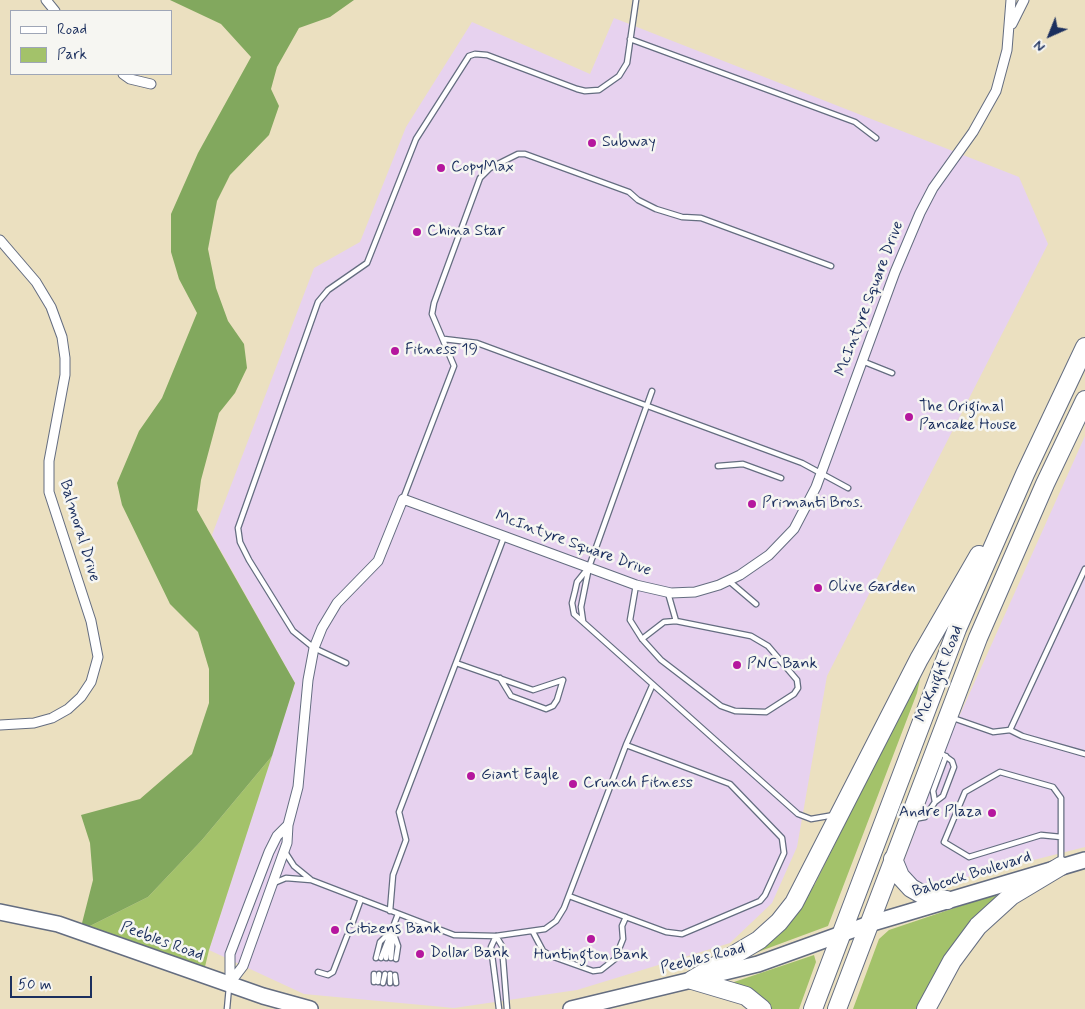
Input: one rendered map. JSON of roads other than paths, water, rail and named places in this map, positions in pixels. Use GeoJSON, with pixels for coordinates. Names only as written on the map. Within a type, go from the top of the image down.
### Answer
{"type":"FeatureCollection","features":[{"type":"Feature","properties":{"kind":"highway","name":"McKnight Road"},"geometry":{"type":"LineString","coordinates":[[813,1009],[941,670],[1025,474],[1085,347]]}},
{"type":"Feature","properties":{"kind":"highway","name":"McKnight Road"},"geometry":{"type":"LineString","coordinates":[[837,1009],[908,820],[941,752],[947,716],[1011,561],[1085,400]]}},
{"type":"Feature","properties":{"kind":"highway"},"geometry":{"type":"LineString","coordinates":[[692,980],[748,947],[779,922],[801,893],[919,659],[1025,474]]}},
{"type":"Feature","properties":{"kind":"highway"},"geometry":{"type":"LineString","coordinates":[[893,859],[900,876],[910,888],[925,896],[947,900]]}},
{"type":"Feature","properties":{"kind":"highway"},"geometry":{"type":"LineString","coordinates":[[926,1009],[952,961],[983,921],[1011,896],[1061,866]]}},
{"type":"Feature","properties":{"kind":"highway"},"geometry":{"type":"LineString","coordinates":[[692,980],[738,993],[753,1001],[762,1009]]}},
{"type":"Feature","properties":{"kind":"main road","name":"Babcock Boulevard"},"geometry":{"type":"LineString","coordinates":[[841,934],[947,900],[1085,860]]}},
{"type":"Feature","properties":{"kind":"main road","name":"Peebles Road"},"geometry":{"type":"LineString","coordinates":[[0,912],[58,924],[263,996],[310,1009]]}},
{"type":"Feature","properties":{"kind":"main road","name":"Peebles Road"},"geometry":{"type":"LineString","coordinates":[[571,1009],[758,964],[841,934]]}},
{"type":"Feature","properties":{"kind":"street"},"geometry":{"type":"LineString","coordinates":[[46,0],[54,10]]}},
{"type":"Feature","properties":{"kind":"street","name":"McIntyre Square Drive"},"geometry":{"type":"LineString","coordinates":[[403,500],[504,535],[636,585],[668,592],[695,592],[729,581],[759,563],[786,538],[803,514],[821,474],[894,272],[920,213],[933,188],[973,132],[996,91],[1007,50],[1011,0]]}},
{"type":"Feature","properties":{"kind":"street"},"geometry":{"type":"LineString","coordinates":[[1010,29],[1024,0]]}},
{"type":"Feature","properties":{"kind":"street"},"geometry":{"type":"LineString","coordinates":[[124,75],[130,79],[152,84]]}},
{"type":"Feature","properties":{"kind":"street","name":"Balmoral Drive"},"geometry":{"type":"LineString","coordinates":[[0,240],[36,282],[51,308],[62,338],[66,358],[65,375],[49,461],[48,492],[92,621],[98,657],[92,682],[81,697],[68,709],[44,721],[0,725]]}},
{"type":"Feature","properties":{"kind":"street"},"geometry":{"type":"LineString","coordinates":[[230,983],[243,966],[285,850],[288,826],[298,787],[308,680],[314,648],[322,628],[338,603],[378,561],[403,500]]}},
{"type":"Feature","properties":{"kind":"street"},"geometry":{"type":"LineString","coordinates":[[230,983],[230,954],[269,852],[277,836],[288,826]]}},
{"type":"Feature","properties":{"kind":"lane"},"geometry":{"type":"LineString","coordinates":[[346,663],[314,648],[294,631],[260,580],[243,549],[238,528],[318,302],[328,290],[362,269],[371,256],[416,139],[469,56],[480,53],[487,54],[577,89],[594,91],[614,81],[624,70],[629,53],[636,0]]}},
{"type":"Feature","properties":{"kind":"lane"},"geometry":{"type":"LineString","coordinates":[[630,39],[855,122],[876,138]]}},
{"type":"Feature","properties":{"kind":"lane"},"geometry":{"type":"LineString","coordinates":[[403,500],[453,371],[453,362],[432,314],[434,303],[480,178],[490,168],[522,153],[629,192],[638,200],[656,209],[682,217],[689,215],[701,218],[831,266]]}},
{"type":"Feature","properties":{"kind":"lane"},"geometry":{"type":"LineString","coordinates":[[444,339],[477,343],[646,407],[802,463],[848,488]]}},
{"type":"Feature","properties":{"kind":"lane"},"geometry":{"type":"LineString","coordinates":[[862,361],[892,373]]}},
{"type":"Feature","properties":{"kind":"lane"},"geometry":{"type":"LineString","coordinates":[[583,622],[582,607],[589,567],[652,391]]}},
{"type":"Feature","properties":{"kind":"lane"},"geometry":{"type":"LineString","coordinates":[[718,466],[743,464],[781,478]]}},
{"type":"Feature","properties":{"kind":"lane"},"geometry":{"type":"LineString","coordinates":[[390,911],[393,875],[406,840],[399,812],[504,535]]}},
{"type":"Feature","properties":{"kind":"lane"},"geometry":{"type":"LineString","coordinates":[[589,567],[577,582],[572,603],[574,614],[652,686],[798,814],[804,818],[820,819],[842,812]]}},
{"type":"Feature","properties":{"kind":"lane"},"geometry":{"type":"LineString","coordinates":[[1010,730],[1085,569]]}},
{"type":"Feature","properties":{"kind":"lane"},"geometry":{"type":"LineString","coordinates":[[729,581],[756,604]]}},
{"type":"Feature","properties":{"kind":"lane"},"geometry":{"type":"LineString","coordinates":[[636,585],[630,620],[642,639],[661,660],[721,706],[735,711],[766,712],[783,703],[798,688],[797,680],[780,657],[768,646],[751,636],[676,621],[664,622],[642,639]]}},
{"type":"Feature","properties":{"kind":"lane"},"geometry":{"type":"LineString","coordinates":[[668,592],[676,621]]}},
{"type":"Feature","properties":{"kind":"lane"},"geometry":{"type":"LineString","coordinates":[[456,663],[500,678],[534,690],[547,688],[564,680],[557,700],[553,706],[546,709],[511,696],[500,678]]}},
{"type":"Feature","properties":{"kind":"lane"},"geometry":{"type":"LineString","coordinates":[[273,884],[286,878],[311,880],[454,935],[496,936],[545,929],[553,924],[569,896],[626,745],[652,686]]}},
{"type":"Feature","properties":{"kind":"lane"},"geometry":{"type":"LineString","coordinates":[[947,716],[993,732],[1010,730],[1022,736],[1085,754]]}},
{"type":"Feature","properties":{"kind":"lane"},"geometry":{"type":"LineString","coordinates":[[569,896],[675,935],[760,902],[765,895],[785,847],[782,838],[730,784],[626,745]]}},
{"type":"Feature","properties":{"kind":"lane"},"geometry":{"type":"LineString","coordinates":[[908,820],[925,817],[935,802],[943,796],[955,763],[941,752],[933,791],[935,802]]}},
{"type":"Feature","properties":{"kind":"lane"},"geometry":{"type":"LineString","coordinates":[[1061,837],[1041,835],[969,856],[944,842],[965,792],[1000,772],[1053,787],[1060,798],[1061,837],[1061,866]]}},
{"type":"Feature","properties":{"kind":"lane"},"geometry":{"type":"LineString","coordinates":[[285,850],[294,866],[311,880]]}},
{"type":"Feature","properties":{"kind":"lane"},"geometry":{"type":"LineString","coordinates":[[352,924],[361,899]]}},
{"type":"Feature","properties":{"kind":"lane"},"geometry":{"type":"LineString","coordinates":[[386,958],[392,929],[398,914]]}},
{"type":"Feature","properties":{"kind":"lane"},"geometry":{"type":"LineString","coordinates":[[533,932],[543,951],[551,956],[593,971],[601,970],[615,959],[623,939],[622,926],[626,917]]}},
{"type":"Feature","properties":{"kind":"lane"},"geometry":{"type":"LineString","coordinates":[[386,958],[380,942],[392,929]]}},
{"type":"Feature","properties":{"kind":"lane"},"geometry":{"type":"LineString","coordinates":[[386,958],[398,946],[392,929]]}},
{"type":"Feature","properties":{"kind":"lane"},"geometry":{"type":"LineString","coordinates":[[318,972],[328,975],[333,972],[347,936]]}},
{"type":"Feature","properties":{"kind":"lane"},"geometry":{"type":"LineString","coordinates":[[496,936],[491,947],[499,1009]]}},
{"type":"Feature","properties":{"kind":"lane"},"geometry":{"type":"LineString","coordinates":[[496,936],[502,946],[507,1009]]}},
{"type":"Feature","properties":{"kind":"lane"},"geometry":{"type":"LineString","coordinates":[[385,974],[379,982],[385,974]]}},
{"type":"Feature","properties":{"kind":"lane"},"geometry":{"type":"LineString","coordinates":[[385,974],[390,983]]}},
{"type":"Feature","properties":{"kind":"lane"},"geometry":{"type":"LineString","coordinates":[[385,974],[396,983]]}},
{"type":"Feature","properties":{"kind":"lane"},"geometry":{"type":"LineString","coordinates":[[227,1009],[230,983]]}},
{"type":"Feature","properties":{"kind":"place","name":"Subway"},"geometry":{"type":"Point","coordinates":[592,143]}},
{"type":"Feature","properties":{"kind":"place","name":"CopyMax"},"geometry":{"type":"Point","coordinates":[441,168]}},
{"type":"Feature","properties":{"kind":"place","name":"China Star"},"geometry":{"type":"Point","coordinates":[417,232]}},
{"type":"Feature","properties":{"kind":"place","name":"Fitness 19"},"geometry":{"type":"Point","coordinates":[395,351]}},
{"type":"Feature","properties":{"kind":"place","name":"The Original Pancake House"},"geometry":{"type":"Point","coordinates":[909,417]}},
{"type":"Feature","properties":{"kind":"place","name":"Primanti Bros."},"geometry":{"type":"Point","coordinates":[752,504]}},
{"type":"Feature","properties":{"kind":"place","name":"Olive Garden"},"geometry":{"type":"Point","coordinates":[818,588]}},
{"type":"Feature","properties":{"kind":"place","name":"PNC Bank"},"geometry":{"type":"Point","coordinates":[737,665]}},
{"type":"Feature","properties":{"kind":"place","name":"Giant Eagle"},"geometry":{"type":"Point","coordinates":[471,776]}},
{"type":"Feature","properties":{"kind":"place","name":"Crunch Fitness"},"geometry":{"type":"Point","coordinates":[573,784]}},
{"type":"Feature","properties":{"kind":"place","name":"Andre Plaza"},"geometry":{"type":"Point","coordinates":[992,813]}},
{"type":"Feature","properties":{"kind":"place","name":"Citizens Bank"},"geometry":{"type":"Point","coordinates":[335,930]}},
{"type":"Feature","properties":{"kind":"place","name":"Huntington Bank"},"geometry":{"type":"Point","coordinates":[591,939]}},
{"type":"Feature","properties":{"kind":"place","name":"Dollar Bank"},"geometry":{"type":"Point","coordinates":[420,954]}}]}
